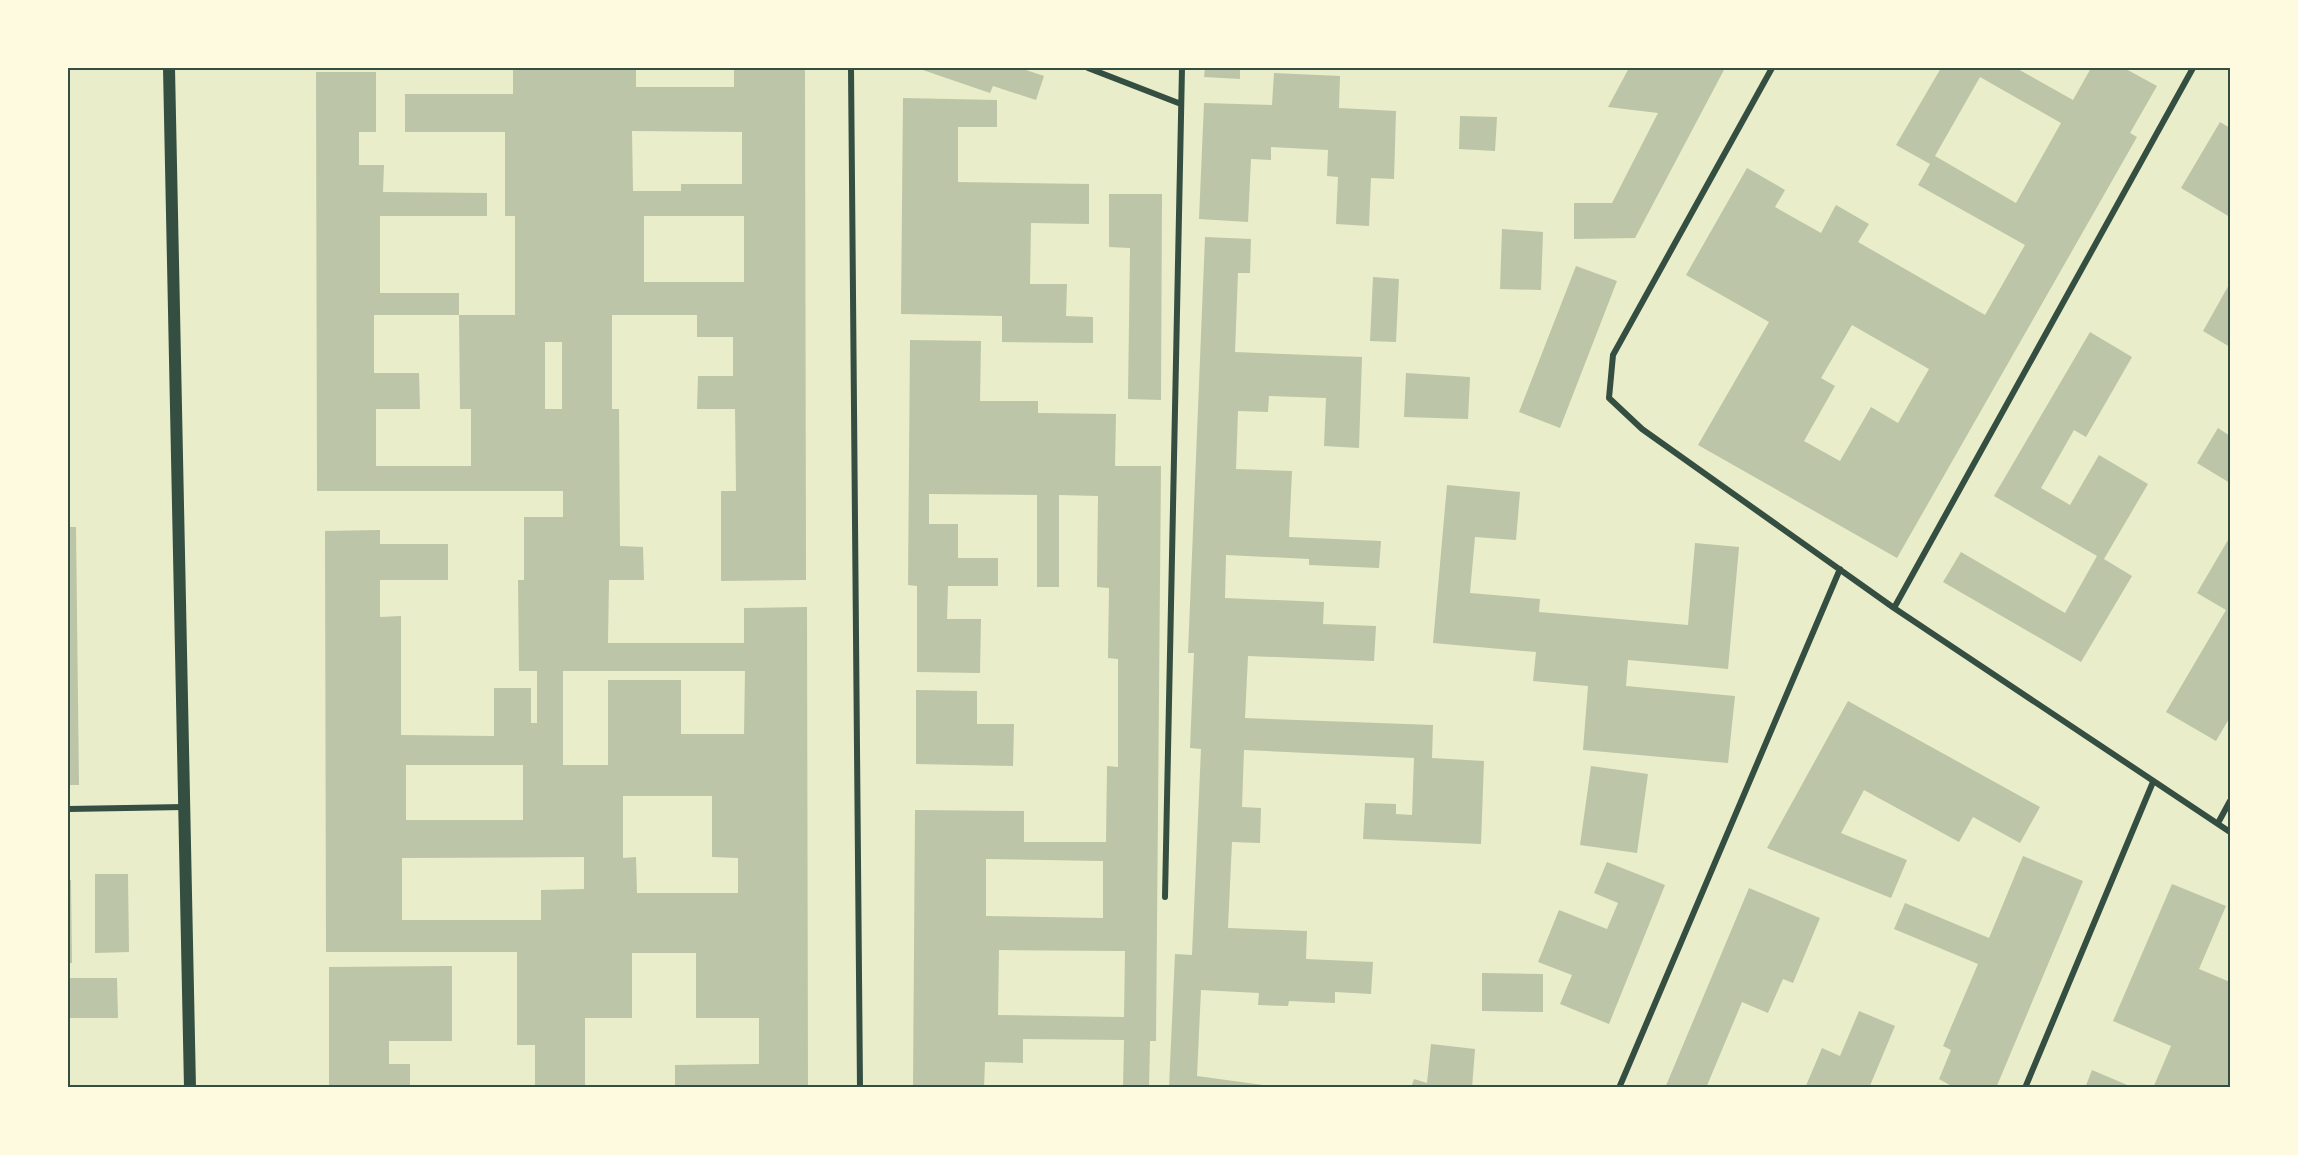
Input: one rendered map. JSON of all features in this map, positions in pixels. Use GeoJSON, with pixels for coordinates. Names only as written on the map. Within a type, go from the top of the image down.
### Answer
{"type":"FeatureCollection","features":[{"type":"Feature","properties":{"kind":"main road"},"geometry":{"type":"LineString","coordinates":[[169,68],[190,1088]]}},
{"type":"Feature","properties":{"kind":"street"},"geometry":{"type":"LineString","coordinates":[[850,68],[860,1088]]}},
{"type":"Feature","properties":{"kind":"street"},"geometry":{"type":"LineString","coordinates":[[1088,68],[1181,104]]}},
{"type":"Feature","properties":{"kind":"street"},"geometry":{"type":"LineString","coordinates":[[1165,897],[1182,68]]}},
{"type":"Feature","properties":{"kind":"street"},"geometry":{"type":"LineString","coordinates":[[1772,68],[1613,355],[1609,398],[1642,429],[1894,608],[2230,832]]}},
{"type":"Feature","properties":{"kind":"street"},"geometry":{"type":"LineString","coordinates":[[1894,608],[2193,68]]}},
{"type":"Feature","properties":{"kind":"street"},"geometry":{"type":"LineString","coordinates":[[1619,1088],[1840,569]]}},
{"type":"Feature","properties":{"kind":"street"},"geometry":{"type":"LineString","coordinates":[[2025,1088],[2153,782]]}},
{"type":"Feature","properties":{"kind":"street"},"geometry":{"type":"LineString","coordinates":[[2218,823],[2230,801]]}},
{"type":"Feature","properties":{"kind":"street"},"geometry":{"type":"LineString","coordinates":[[68,809],[184,807]]}},
{"type":"Feature","properties":{"kind":"building"},"geometry":{"type":"Polygon","coordinates":[[[513,68],[636,68],[636,87],[734,87],[734,68],[805,68],[806,580],[721,581],[721,491],[736,491],[735,409],[697,409],[698,376],[733,376],[733,337],[697,337],[697,315],[612,315],[612,409],[619,409],[620,546],[643,547],[644,580],[609,580],[608,643],[744,643],[744,608],[807,607],[808,1088],[675,1088],[675,1065],[759,1064],[759,1018],[696,1018],[696,953],[632,953],[632,1018],[585,1018],[585,1088],[535,1088],[535,1045],[517,1045],[517,952],[326,952],[325,531],[380,530],[380,544],[448,544],[448,580],[380,580],[380,617],[401,616],[401,735],[494,736],[494,688],[531,688],[531,723],[537,723],[537,671],[519,671],[518,580],[524,580],[524,517],[563,517],[563,491],[317,491],[316,72],[376,72],[376,132],[359,132],[359,165],[384,165],[383,192],[487,193],[487,216],[380,216],[380,293],[459,293],[459,315],[515,315],[515,216],[505,216],[505,132],[405,132],[405,94],[513,94],[513,68]],[[632,131],[633,191],[681,191],[681,184],[742,184],[742,132],[632,131]],[[644,216],[644,282],[744,282],[744,216],[644,216]],[[374,315],[374,373],[419,373],[420,409],[376,409],[376,466],[471,466],[471,409],[460,409],[459,315],[374,315]],[[545,342],[545,409],[562,409],[562,342],[545,342]],[[563,671],[563,765],[608,765],[608,680],[681,680],[681,734],[744,734],[745,671],[563,671]],[[406,765],[406,820],[523,820],[523,765],[406,765]],[[623,796],[623,858],[636,857],[637,893],[738,893],[738,858],[712,857],[712,796],[623,796]],[[584,857],[402,858],[402,920],[541,920],[541,890],[584,889],[584,857]]]}},
{"type":"Feature","properties":{"kind":"building"},"geometry":{"type":"Polygon","coordinates":[[[917,68],[1020,68],[1044,76],[1036,100],[993,86],[990,93],[917,68]]]}},
{"type":"Feature","properties":{"kind":"building"},"geometry":{"type":"Polygon","coordinates":[[[1205,68],[1240,68],[1240,79],[1204,77],[1205,68]]]}},
{"type":"Feature","properties":{"kind":"building"},"geometry":{"type":"Polygon","coordinates":[[[1629,68],[1725,68],[1635,238],[1574,239],[1574,203],[1612,203],[1658,113],[1608,107],[1629,68]]]}},
{"type":"Feature","properties":{"kind":"building"},"geometry":{"type":"Polygon","coordinates":[[[1941,68],[2016,68],[2073,100],[2091,68],[2124,68],[2157,86],[2130,133],[2137,137],[1897,558],[1698,445],[1769,322],[1686,275],[1747,168],[1785,190],[1775,207],[1821,233],[1836,205],[1869,224],[1858,242],[1985,315],[2025,245],[1918,185],[1930,164],[1896,145],[1941,68]],[[1980,77],[1935,156],[2016,203],[2061,123],[1980,77]],[[1852,325],[1821,378],[1835,386],[1804,441],[1840,461],[1871,407],[1898,423],[1929,369],[1852,325]]]}},
{"type":"Feature","properties":{"kind":"building"},"geometry":{"type":"Polygon","coordinates":[[[1274,73],[1340,76],[1339,108],[1396,111],[1394,179],[1371,178],[1369,226],[1336,224],[1338,177],[1327,176],[1328,150],[1271,147],[1271,160],[1251,159],[1248,222],[1199,219],[1204,103],[1272,105],[1274,73]]]}},
{"type":"Feature","properties":{"kind":"building"},"geometry":{"type":"Polygon","coordinates":[[[903,98],[997,100],[997,127],[958,127],[958,182],[1089,184],[1089,224],[1031,223],[1030,284],[1067,284],[1066,316],[1093,317],[1093,343],[1002,342],[1002,316],[901,314],[903,98]]]}},
{"type":"Feature","properties":{"kind":"building"},"geometry":{"type":"Polygon","coordinates":[[[1460,116],[1497,117],[1495,151],[1459,149],[1460,116]]]}},
{"type":"Feature","properties":{"kind":"building"},"geometry":{"type":"Polygon","coordinates":[[[2220,122],[2230,128],[2230,217],[2181,188],[2220,122]]]}},
{"type":"Feature","properties":{"kind":"building"},"geometry":{"type":"Polygon","coordinates":[[[1109,194],[1162,194],[1161,400],[1128,399],[1130,248],[1109,247],[1109,194]]]}},
{"type":"Feature","properties":{"kind":"building"},"geometry":{"type":"Polygon","coordinates":[[[1502,229],[1543,232],[1541,290],[1500,289],[1502,229]]]}},
{"type":"Feature","properties":{"kind":"building"},"geometry":{"type":"Polygon","coordinates":[[[1205,237],[1251,239],[1250,273],[1238,273],[1235,352],[1362,357],[1359,448],[1324,446],[1326,398],[1269,396],[1268,412],[1238,411],[1236,469],[1292,471],[1289,537],[1381,541],[1379,568],[1309,565],[1309,559],[1226,555],[1225,598],[1324,602],[1323,624],[1376,626],[1374,661],[1248,656],[1245,718],[1433,725],[1432,758],[1484,761],[1481,844],[1363,839],[1365,803],[1396,804],[1396,814],[1412,815],[1414,758],[1244,750],[1242,807],[1261,808],[1260,843],[1232,842],[1228,928],[1307,931],[1306,959],[1373,962],[1371,994],[1335,992],[1335,1003],[1289,1001],[1288,1006],[1258,1005],[1259,993],[1201,990],[1197,1076],[1284,1088],[1169,1088],[1175,954],[1192,955],[1201,749],[1190,748],[1194,653],[1188,653],[1205,237]]]}},
{"type":"Feature","properties":{"kind":"building"},"geometry":{"type":"Polygon","coordinates":[[[1576,266],[1617,281],[1560,428],[1519,412],[1576,266]]]}},
{"type":"Feature","properties":{"kind":"building"},"geometry":{"type":"Polygon","coordinates":[[[1373,277],[1399,279],[1396,342],[1370,341],[1373,277]]]}},
{"type":"Feature","properties":{"kind":"building"},"geometry":{"type":"Polygon","coordinates":[[[2230,283],[2230,347],[2203,331],[2230,283]]]}},
{"type":"Feature","properties":{"kind":"building"},"geometry":{"type":"Polygon","coordinates":[[[2090,332],[2132,357],[2086,437],[2074,430],[2041,488],[2070,505],[2099,455],[2148,484],[2104,559],[2132,576],[2081,662],[1943,582],[1961,552],[2065,613],[2097,556],[1994,496],[2090,332]]]}},
{"type":"Feature","properties":{"kind":"building"},"geometry":{"type":"Polygon","coordinates":[[[910,340],[981,341],[980,401],[1038,401],[1038,413],[1116,414],[1115,466],[1161,466],[1156,1041],[1150,1041],[1149,1088],[1123,1088],[1124,1040],[1023,1039],[1023,1063],[985,1062],[984,1088],[913,1088],[915,810],[1024,811],[1024,842],[1106,842],[1107,766],[1118,767],[1118,659],[1108,658],[1109,588],[1097,587],[1098,496],[1059,495],[1059,587],[1037,587],[1037,495],[929,494],[929,524],[958,524],[958,558],[998,558],[998,586],[948,586],[947,619],[981,619],[980,673],[917,672],[917,586],[908,585],[910,340]],[[986,859],[986,916],[1103,918],[1103,861],[986,859]],[[999,950],[998,1015],[1124,1017],[1125,951],[999,950]]]}},
{"type":"Feature","properties":{"kind":"building"},"geometry":{"type":"Polygon","coordinates":[[[1406,373],[1470,377],[1468,419],[1404,417],[1406,373]]]}},
{"type":"Feature","properties":{"kind":"building"},"geometry":{"type":"Polygon","coordinates":[[[2218,428],[2230,436],[2230,483],[2197,463],[2218,428]]]}},
{"type":"Feature","properties":{"kind":"building"},"geometry":{"type":"Polygon","coordinates":[[[1447,485],[1520,492],[1516,540],[1475,537],[1470,593],[1540,599],[1539,612],[1688,625],[1695,543],[1739,547],[1728,669],[1628,660],[1626,686],[1735,696],[1728,763],[1583,750],[1588,686],[1533,681],[1536,652],[1433,643],[1447,485]]]}},
{"type":"Feature","properties":{"kind":"building"},"geometry":{"type":"Polygon","coordinates":[[[68,527],[76,527],[79,785],[68,785],[68,527]]]}},
{"type":"Feature","properties":{"kind":"building"},"geometry":{"type":"Polygon","coordinates":[[[2228,540],[2230,542],[2230,717],[2216,741],[2166,712],[2226,610],[2197,593],[2228,540]]]}},
{"type":"Feature","properties":{"kind":"building"},"geometry":{"type":"Polygon","coordinates":[[[916,690],[977,691],[977,724],[1014,724],[1013,766],[916,764],[916,690]]]}},
{"type":"Feature","properties":{"kind":"building"},"geometry":{"type":"Polygon","coordinates":[[[1848,701],[2040,807],[2020,843],[1973,817],[1959,842],[1864,790],[1841,833],[1907,860],[1891,898],[1767,848],[1848,701]]]}},
{"type":"Feature","properties":{"kind":"building"},"geometry":{"type":"Polygon","coordinates":[[[1591,766],[1648,774],[1637,853],[1580,845],[1591,766]]]}},
{"type":"Feature","properties":{"kind":"building"},"geometry":{"type":"Polygon","coordinates":[[[2023,856],[2083,881],[1996,1088],[1955,1088],[1939,1079],[1951,1050],[1943,1046],[1978,964],[1894,929],[1905,903],[1989,938],[2023,856]]]}},
{"type":"Feature","properties":{"kind":"building"},"geometry":{"type":"Polygon","coordinates":[[[1607,862],[1665,885],[1609,1024],[1560,1004],[1572,975],[1538,962],[1559,910],[1607,929],[1618,903],[1594,893],[1607,862]]]}},
{"type":"Feature","properties":{"kind":"building"},"geometry":{"type":"Polygon","coordinates":[[[95,874],[128,874],[129,952],[95,953],[95,874]]]}},
{"type":"Feature","properties":{"kind":"building"},"geometry":{"type":"Polygon","coordinates":[[[68,880],[71,880],[72,963],[68,963],[68,880]]]}},
{"type":"Feature","properties":{"kind":"building"},"geometry":{"type":"Polygon","coordinates":[[[2172,884],[2226,906],[2199,969],[2230,982],[2230,1088],[2153,1088],[2171,1046],[2113,1021],[2172,884]]]}},
{"type":"Feature","properties":{"kind":"building"},"geometry":{"type":"Polygon","coordinates":[[[1749,888],[1820,918],[1793,983],[1783,979],[1768,1013],[1742,1002],[1706,1088],[1665,1088],[1749,888]]]}},
{"type":"Feature","properties":{"kind":"building"},"geometry":{"type":"Polygon","coordinates":[[[452,966],[452,1041],[389,1041],[389,1064],[410,1064],[410,1088],[329,1088],[329,967],[452,966]]]}},
{"type":"Feature","properties":{"kind":"building"},"geometry":{"type":"Polygon","coordinates":[[[1482,973],[1543,974],[1543,1012],[1482,1011],[1482,973]]]}},
{"type":"Feature","properties":{"kind":"building"},"geometry":{"type":"Polygon","coordinates":[[[68,978],[117,978],[118,1018],[68,1018],[68,978]]]}},
{"type":"Feature","properties":{"kind":"building"},"geometry":{"type":"Polygon","coordinates":[[[1859,1011],[1895,1026],[1869,1088],[1805,1088],[1822,1048],[1840,1056],[1859,1011]]]}},
{"type":"Feature","properties":{"kind":"building"},"geometry":{"type":"Polygon","coordinates":[[[1431,1044],[1475,1049],[1472,1088],[1411,1088],[1414,1079],[1427,1083],[1431,1044]]]}},
{"type":"Feature","properties":{"kind":"building"},"geometry":{"type":"Polygon","coordinates":[[[2092,1070],[2132,1087],[2132,1088],[2085,1088],[2092,1070]]]}}]}
